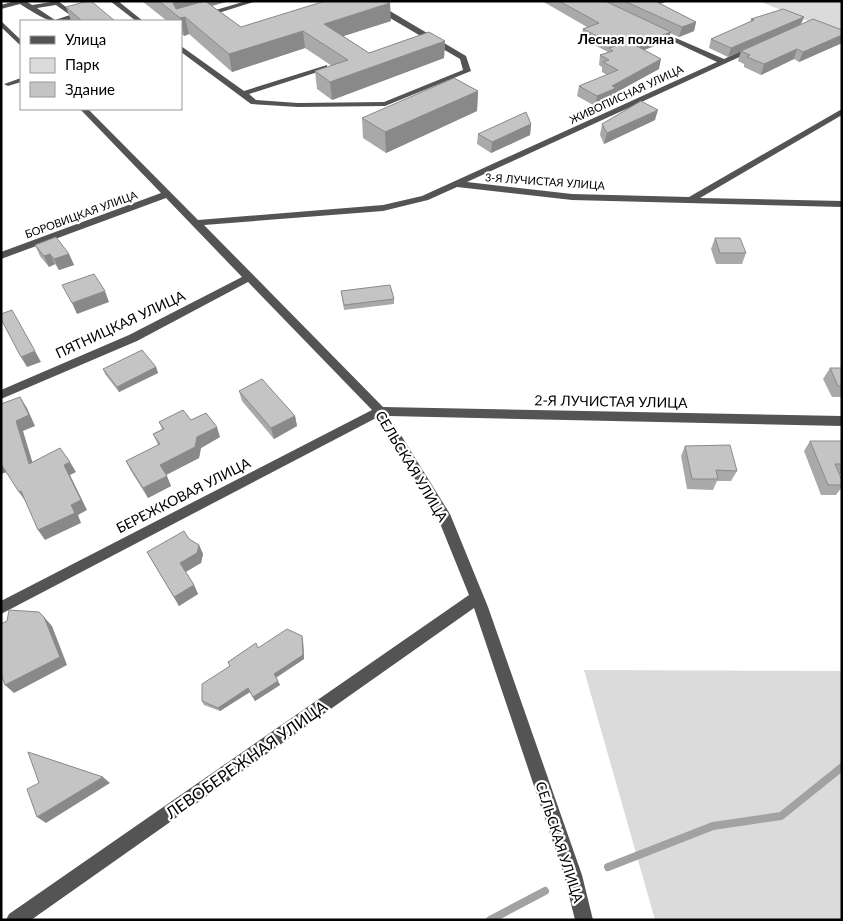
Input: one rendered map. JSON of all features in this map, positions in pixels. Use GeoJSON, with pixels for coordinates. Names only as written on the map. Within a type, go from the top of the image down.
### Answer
{"type":"FeatureCollection","features":[{"type":"Feature","properties":{"kind":"street"},"geometry":{"type":"LineString","coordinates":[[1,7],[23,1],[51,20]]}},
{"type":"Feature","properties":{"kind":"street"},"geometry":{"type":"LineString","coordinates":[[113,1],[139,20]]}},
{"type":"Feature","properties":{"kind":"street"},"geometry":{"type":"LineString","coordinates":[[182,23],[254,1]]}},
{"type":"Feature","properties":{"kind":"street"},"geometry":{"type":"LineString","coordinates":[[182,49],[254,102],[298,105],[385,104],[467,71],[463,58],[370,2],[364,1]]}},
{"type":"Feature","properties":{"kind":"street"},"geometry":{"type":"LineString","coordinates":[[32,7],[57,3],[75,16],[61,20]]}},
{"type":"Feature","properties":{"kind":"street"},"geometry":{"type":"LineString","coordinates":[[3,26],[20,43]]}},
{"type":"Feature","properties":{"kind":"street"},"geometry":{"type":"LineString","coordinates":[[644,26],[723,62]]}},
{"type":"Feature","properties":{"kind":"street"},"geometry":{"type":"LineString","coordinates":[[12,34],[20,31]]}},
{"type":"Feature","properties":{"kind":"street","name":"ЖИВОПИСНАЯ УЛИЦА"},"geometry":{"type":"LineString","coordinates":[[197,223],[383,208],[425,198],[759,46]]}},
{"type":"Feature","properties":{"kind":"street"},"geometry":{"type":"LineString","coordinates":[[242,94],[324,67]]}},
{"type":"Feature","properties":{"kind":"street"},"geometry":{"type":"LineString","coordinates":[[8,84],[20,80]]}},
{"type":"Feature","properties":{"kind":"street","name":"СЕЛЬСКАЯ УЛИЦА"},"geometry":{"type":"LineString","coordinates":[[85,110],[380,411],[443,514],[477,598],[574,875],[584,920]]}},
{"type":"Feature","properties":{"kind":"street"},"geometry":{"type":"LineString","coordinates":[[692,198],[842,110]]}},
{"type":"Feature","properties":{"kind":"street","name":"3-Я ЛУЧИСТАЯ УЛИЦА"},"geometry":{"type":"LineString","coordinates":[[457,184],[572,197],[692,198],[842,204]]}},
{"type":"Feature","properties":{"kind":"street","name":"БОРОВИЦКАЯ УЛИЦА"},"geometry":{"type":"LineString","coordinates":[[1,256],[168,194]]}},
{"type":"Feature","properties":{"kind":"street","name":"ПЯТНИЦКАЯ УЛИЦА"},"geometry":{"type":"LineString","coordinates":[[1,395],[133,338],[250,278]]}},
{"type":"Feature","properties":{"kind":"street","name":"2-Я ЛУЧИСТАЯ УЛИЦА"},"geometry":{"type":"LineString","coordinates":[[380,411],[842,421]]}},
{"type":"Feature","properties":{"kind":"street","name":"БЕРЕЖКОВАЯ УЛИЦА"},"geometry":{"type":"LineString","coordinates":[[1,608],[380,411]]}},
{"type":"Feature","properties":{"kind":"street","name":"ЛЕВОБЕРЕЖНАЯ УЛИЦА"},"geometry":{"type":"LineString","coordinates":[[15,920],[477,598]]}},
{"type":"Feature","properties":{"kind":"green space"},"geometry":{"type":"Polygon","coordinates":[[[759,1],[842,1],[842,35],[759,1]]]}},
{"type":"Feature","properties":{"kind":"green space"},"geometry":{"type":"Polygon","coordinates":[[[584,670],[842,671],[842,920],[655,920],[584,670]]]}},
{"type":"Feature","properties":{"kind":"building"},"geometry":{"type":"Polygon","coordinates":[[[91,1],[114,20],[81,20],[66,7],[91,1]]]}},
{"type":"Feature","properties":{"kind":"building"},"geometry":{"type":"Polygon","coordinates":[[[159,1],[179,1],[173,3],[176,9],[205,1],[241,27],[325,1],[386,1],[390,3],[324,24],[369,53],[429,32],[445,41],[330,82],[315,71],[348,60],[303,31],[229,54],[185,17],[180,18],[159,1]]]}},
{"type":"Feature","properties":{"kind":"building"},"geometry":{"type":"Polygon","coordinates":[[[559,1],[605,1],[671,32],[635,45],[661,59],[612,86],[616,88],[597,96],[579,86],[618,70],[603,62],[609,60],[600,55],[613,51],[609,48],[616,46],[583,29],[599,23],[559,1]]]}},
{"type":"Feature","properties":{"kind":"building"},"geometry":{"type":"Polygon","coordinates":[[[624,1],[655,1],[696,22],[682,27],[624,1]]]}},
{"type":"Feature","properties":{"kind":"building"},"geometry":{"type":"Polygon","coordinates":[[[783,9],[804,17],[731,48],[711,39],[754,20],[751,19],[783,9]]]}},
{"type":"Feature","properties":{"kind":"building"},"geometry":{"type":"Polygon","coordinates":[[[813,19],[842,30],[842,35],[803,52],[797,49],[764,64],[747,57],[750,55],[741,51],[813,19]]]}},
{"type":"Feature","properties":{"kind":"building"},"geometry":{"type":"Polygon","coordinates":[[[454,78],[478,91],[385,132],[362,118],[454,78]]]}},
{"type":"Feature","properties":{"kind":"building"},"geometry":{"type":"Polygon","coordinates":[[[641,101],[658,110],[607,133],[602,124],[641,101]]]}},
{"type":"Feature","properties":{"kind":"building"},"geometry":{"type":"Polygon","coordinates":[[[526,112],[531,124],[492,142],[478,134],[526,112]]]}},
{"type":"Feature","properties":{"kind":"building"},"geometry":{"type":"Polygon","coordinates":[[[56,237],[69,254],[54,259],[50,254],[44,256],[35,245],[56,237]]]}},
{"type":"Feature","properties":{"kind":"building"},"geometry":{"type":"Polygon","coordinates":[[[715,238],[740,238],[746,253],[720,253],[715,238]]]}},
{"type":"Feature","properties":{"kind":"building"},"geometry":{"type":"Polygon","coordinates":[[[94,274],[105,291],[72,303],[62,285],[94,274]]]}},
{"type":"Feature","properties":{"kind":"building"},"geometry":{"type":"Polygon","coordinates":[[[390,285],[394,299],[344,305],[341,291],[390,285]]]}},
{"type":"Feature","properties":{"kind":"building"},"geometry":{"type":"Polygon","coordinates":[[[12,310],[35,351],[21,357],[1,319],[1,314],[12,310]]]}},
{"type":"Feature","properties":{"kind":"building"},"geometry":{"type":"Polygon","coordinates":[[[142,350],[156,367],[117,387],[103,369],[142,350]]]}},
{"type":"Feature","properties":{"kind":"building"},"geometry":{"type":"Polygon","coordinates":[[[830,368],[842,368],[842,386],[838,386],[830,368]]]}},
{"type":"Feature","properties":{"kind":"building"},"geometry":{"type":"Polygon","coordinates":[[[262,379],[295,416],[271,428],[239,391],[262,379]]]}},
{"type":"Feature","properties":{"kind":"building"},"geometry":{"type":"Polygon","coordinates":[[[20,397],[29,415],[16,421],[29,464],[60,448],[70,462],[64,465],[81,500],[71,505],[75,513],[38,530],[21,491],[19,492],[1,464],[1,404],[20,397]]]}},
{"type":"Feature","properties":{"kind":"building"},"geometry":{"type":"Polygon","coordinates":[[[183,410],[191,420],[206,413],[217,427],[197,437],[195,447],[160,465],[167,476],[143,488],[126,461],[160,444],[153,434],[164,429],[159,422],[183,410]]]}},
{"type":"Feature","properties":{"kind":"building"},"geometry":{"type":"Polygon","coordinates":[[[810,441],[842,441],[842,464],[835,464],[842,480],[842,485],[828,485],[810,441]]]}},
{"type":"Feature","properties":{"kind":"building"},"geometry":{"type":"Polygon","coordinates":[[[730,445],[737,471],[716,470],[718,479],[692,479],[685,446],[730,445]]]}},
{"type":"Feature","properties":{"kind":"building"},"geometry":{"type":"Polygon","coordinates":[[[184,531],[189,539],[199,545],[197,553],[180,563],[194,585],[174,597],[147,552],[184,531]]]}},
{"type":"Feature","properties":{"kind":"building"},"geometry":{"type":"Polygon","coordinates":[[[9,610],[39,612],[44,617],[60,657],[5,685],[1,674],[1,624],[7,621],[9,610]]]}},
{"type":"Feature","properties":{"kind":"building"},"geometry":{"type":"Polygon","coordinates":[[[287,629],[302,636],[303,655],[274,674],[278,681],[253,697],[248,688],[218,708],[202,701],[202,684],[230,666],[228,662],[256,643],[258,648],[287,629]]]}},
{"type":"Feature","properties":{"kind":"building"},"geometry":{"type":"Polygon","coordinates":[[[28,752],[103,777],[37,817],[27,789],[39,783],[28,752]]]}},
{"type":"Feature","properties":{"kind":"waterway"},"geometry":{"type":"LineString","coordinates":[[608,867],[713,826],[781,816],[842,767]]}},
{"type":"Feature","properties":{"kind":"waterway"},"geometry":{"type":"LineString","coordinates":[[490,920],[545,891]]}},
{"type":"Feature","properties":{"kind":"district","name":"Лесная поляна"},"geometry":{"type":"Point","coordinates":[626,38]}}]}
